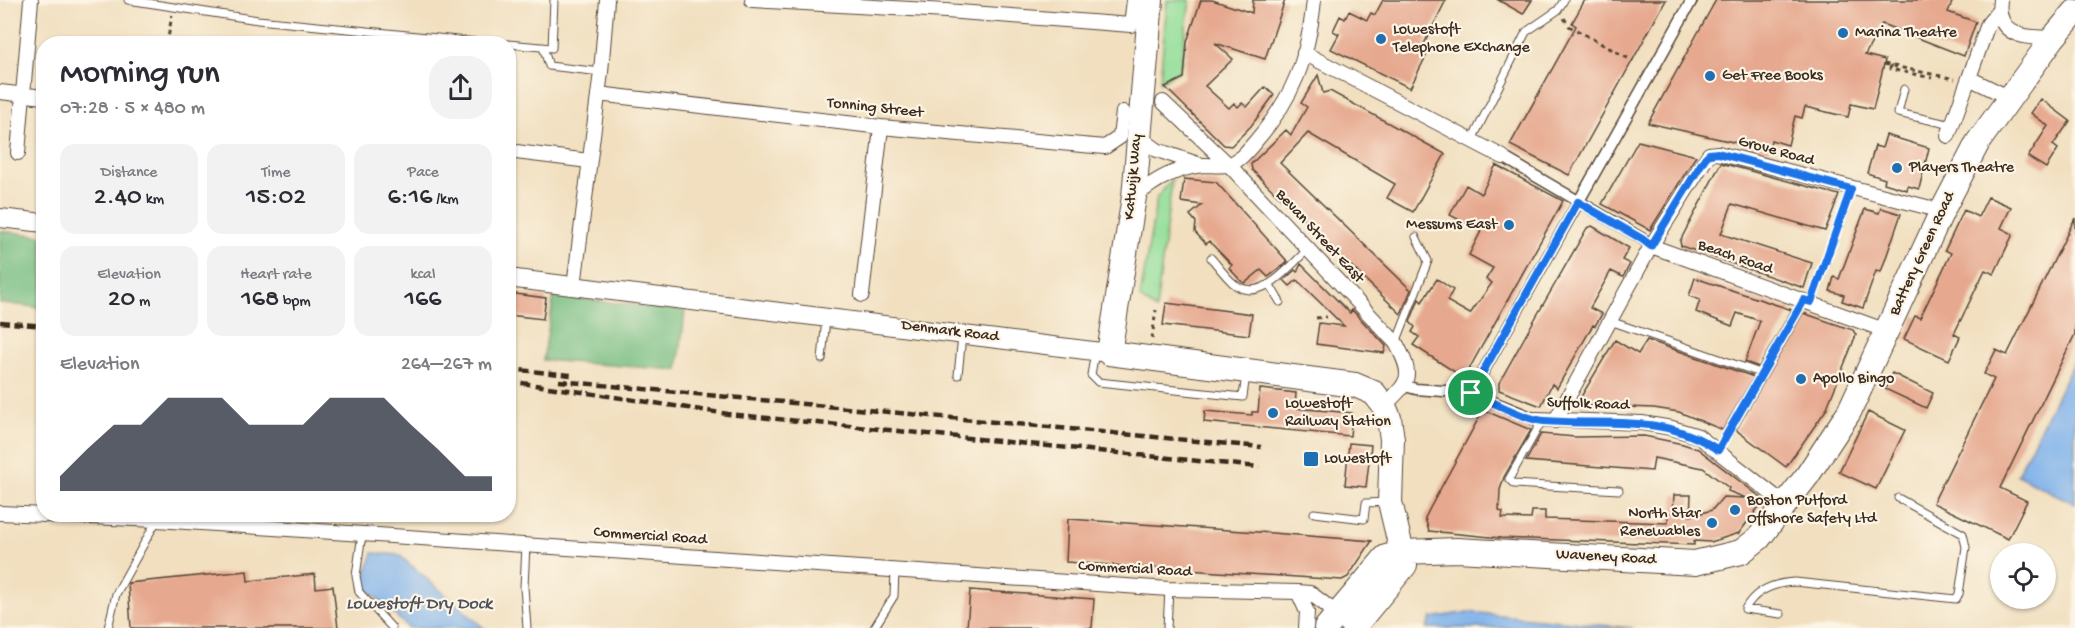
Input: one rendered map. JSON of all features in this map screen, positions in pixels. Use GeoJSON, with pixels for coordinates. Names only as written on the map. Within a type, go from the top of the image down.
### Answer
{"type":"FeatureCollection","features":[{"type":"Feature","properties":{"kind":"highway","name":"Katwijk Way"},"geometry":{"type":"LineString","coordinates":[[1102,352],[1134,197],[1151,0]]}},
{"type":"Feature","properties":{"kind":"highway","name":"Battery Green Road"},"geometry":{"type":"LineString","coordinates":[[1786,505],[1838,431],[1942,211],[1978,142],[2008,97],[2075,12]]}},
{"type":"Feature","properties":{"kind":"highway","name":"Denmark Road"},"geometry":{"type":"LineString","coordinates":[[1102,352],[1355,386],[1374,393],[1384,406]]}},
{"type":"Feature","properties":{"kind":"highway"},"geometry":{"type":"LineString","coordinates":[[1343,624],[1405,565],[1404,552],[1392,519],[1390,502],[1392,439],[1384,406]]}},
{"type":"Feature","properties":{"kind":"highway","name":"Waveney Road"},"geometry":{"type":"LineString","coordinates":[[1404,552],[1457,549],[1695,563],[1741,552],[1760,538],[1786,505]]}},
{"type":"Feature","properties":{"kind":"street"},"geometry":{"type":"LineString","coordinates":[[18,153],[31,0]]}},
{"type":"Feature","properties":{"kind":"street"},"geometry":{"type":"LineString","coordinates":[[573,286],[601,72],[607,0]]}},
{"type":"Feature","properties":{"kind":"street"},"geometry":{"type":"LineString","coordinates":[[752,0],[1131,25],[1134,0]]}},
{"type":"Feature","properties":{"kind":"street"},"geometry":{"type":"LineString","coordinates":[[1134,197],[1154,179],[1203,165],[1229,165],[1245,154],[1285,104],[1299,71],[1314,0]]}},
{"type":"Feature","properties":{"kind":"street"},"geometry":{"type":"LineString","coordinates":[[1471,393],[1692,0]]}},
{"type":"Feature","properties":{"kind":"street"},"geometry":{"type":"LineString","coordinates":[[1999,5],[2002,22],[2014,33],[2026,38],[2053,38]]}},
{"type":"Feature","properties":{"kind":"street"},"geometry":{"type":"LineString","coordinates":[[1950,131],[1988,24],[1999,5]]}},
{"type":"Feature","properties":{"kind":"street"},"geometry":{"type":"LineString","coordinates":[[1304,53],[1503,157]]}},
{"type":"Feature","properties":{"kind":"street"},"geometry":{"type":"LineString","coordinates":[[1969,80],[2008,97]]}},
{"type":"Feature","properties":{"kind":"street"},"geometry":{"type":"LineString","coordinates":[[0,92],[36,96]]}},
{"type":"Feature","properties":{"kind":"street","name":"Tonning Street"},"geometry":{"type":"LineString","coordinates":[[598,94],[882,127],[1105,147],[1120,137],[1123,112]]}},
{"type":"Feature","properties":{"kind":"street","name":"Bevan Street East"},"geometry":{"type":"LineString","coordinates":[[1163,102],[1229,165],[1396,343],[1407,368],[1405,386]]}},
{"type":"Feature","properties":{"kind":"street"},"geometry":{"type":"LineString","coordinates":[[862,295],[882,127]]}},
{"type":"Feature","properties":{"kind":"street"},"geometry":{"type":"LineString","coordinates":[[1138,136],[1157,150],[1203,165]]}},
{"type":"Feature","properties":{"kind":"street"},"geometry":{"type":"LineString","coordinates":[[516,152],[589,160]]}},
{"type":"Feature","properties":{"kind":"street","name":"Grove Road"},"geometry":{"type":"LineString","coordinates":[[1544,420],[1608,321],[1651,246],[1709,154],[1718,153],[1942,211]]}},
{"type":"Feature","properties":{"kind":"street","name":"Beach Road"},"geometry":{"type":"LineString","coordinates":[[1503,157],[1651,246],[1887,331]]}},
{"type":"Feature","properties":{"kind":"street"},"geometry":{"type":"LineString","coordinates":[[0,218],[36,222]]}},
{"type":"Feature","properties":{"kind":"street","name":"Denmark Road"},"geometry":{"type":"LineString","coordinates":[[516,279],[1102,352]]}},
{"type":"Feature","properties":{"kind":"street"},"geometry":{"type":"LineString","coordinates":[[1384,406],[1405,386]]}},
{"type":"Feature","properties":{"kind":"street","name":"Suffolk Road"},"geometry":{"type":"LineString","coordinates":[[1405,386],[1416,389],[1471,393],[1544,420],[1642,423],[1672,428],[1698,436],[1786,505]]}},
{"type":"Feature","properties":{"kind":"street","name":"Commercial Road"},"geometry":{"type":"LineString","coordinates":[[0,513],[36,515]]}},
{"type":"Feature","properties":{"kind":"street","name":"Commercial Road"},"geometry":{"type":"LineString","coordinates":[[186,522],[1169,589],[1310,593],[1343,624]]}},
{"type":"Feature","properties":{"kind":"street"},"geometry":{"type":"LineString","coordinates":[[1298,592],[1306,612],[1306,628]]}},
{"type":"Feature","properties":{"kind":"lane"},"geometry":{"type":"LineString","coordinates":[[128,0],[258,20],[417,36]]}},
{"type":"Feature","properties":{"kind":"lane"},"geometry":{"type":"LineString","coordinates":[[516,45],[552,48],[554,0]]}},
{"type":"Feature","properties":{"kind":"lane"},"geometry":{"type":"LineString","coordinates":[[1472,140],[1526,32],[1558,10],[1564,0]]}},
{"type":"Feature","properties":{"kind":"lane"},"geometry":{"type":"LineString","coordinates":[[543,47],[549,66],[601,72]]}},
{"type":"Feature","properties":{"kind":"lane"},"geometry":{"type":"LineString","coordinates":[[1904,89],[1898,113],[1950,131]]}},
{"type":"Feature","properties":{"kind":"lane"},"geometry":{"type":"LineString","coordinates":[[1718,450],[1807,301],[1851,189]]}},
{"type":"Feature","properties":{"kind":"lane"},"geometry":{"type":"LineString","coordinates":[[1396,343],[1428,261],[1416,237]]}},
{"type":"Feature","properties":{"kind":"lane"},"geometry":{"type":"LineString","coordinates":[[1211,258],[1234,284],[1244,290],[1270,285],[1308,249]]}},
{"type":"Feature","properties":{"kind":"lane"},"geometry":{"type":"LineString","coordinates":[[1270,285],[1281,302]]}},
{"type":"Feature","properties":{"kind":"lane"},"geometry":{"type":"LineString","coordinates":[[822,358],[826,317]]}},
{"type":"Feature","properties":{"kind":"lane"},"geometry":{"type":"LineString","coordinates":[[1608,321],[1763,374]]}},
{"type":"Feature","properties":{"kind":"lane"},"geometry":{"type":"LineString","coordinates":[[958,375],[962,334]]}},
{"type":"Feature","properties":{"kind":"lane"},"geometry":{"type":"LineString","coordinates":[[1102,352],[1091,375],[1098,382],[1243,397],[1246,371]]}},
{"type":"Feature","properties":{"kind":"lane"},"geometry":{"type":"LineString","coordinates":[[1544,420],[1509,479],[1514,484],[1619,490]]}},
{"type":"Feature","properties":{"kind":"lane"},"geometry":{"type":"LineString","coordinates":[[1781,614],[1745,609],[1762,591],[1795,582],[1956,599],[1959,594],[1965,548],[1963,534],[1898,498]]}},
{"type":"Feature","properties":{"kind":"lane"},"geometry":{"type":"LineString","coordinates":[[1314,513],[1364,519],[1366,503],[1390,502]]}},
{"type":"Feature","properties":{"kind":"lane"},"geometry":{"type":"LineString","coordinates":[[108,628],[116,594],[156,522]]}},
{"type":"Feature","properties":{"kind":"lane"},"geometry":{"type":"LineString","coordinates":[[362,534],[356,576],[359,592],[392,628]]}},
{"type":"Feature","properties":{"kind":"lane"},"geometry":{"type":"LineString","coordinates":[[526,545],[524,587],[527,628]]}},
{"type":"Feature","properties":{"kind":"lane"},"geometry":{"type":"LineString","coordinates":[[874,628],[894,596],[895,570]]}},
{"type":"Feature","properties":{"kind":"lane"},"geometry":{"type":"LineString","coordinates":[[1167,628],[1169,589]]}},
{"type":"Feature","properties":{"kind":"path"},"geometry":{"type":"LineString","coordinates":[[168,36],[173,8]]}},
{"type":"Feature","properties":{"kind":"path"},"geometry":{"type":"LineString","coordinates":[[1558,10],[1569,26],[1633,61]]}},
{"type":"Feature","properties":{"kind":"path"},"geometry":{"type":"LineString","coordinates":[[1884,63],[1933,78],[1969,80]]}},
{"type":"Feature","properties":{"kind":"path"},"geometry":{"type":"LineString","coordinates":[[1150,359],[1156,310]]}},
{"type":"Feature","properties":{"kind":"path"},"geometry":{"type":"LineString","coordinates":[[1316,318],[1327,317]]}},
{"type":"Feature","properties":{"kind":"green space"},"geometry":{"type":"Polygon","coordinates":[[[1167,0],[1190,0],[1180,70],[1160,82],[1167,0]]]}},
{"type":"Feature","properties":{"kind":"green space"},"geometry":{"type":"Polygon","coordinates":[[[1172,180],[1156,310],[1140,298],[1157,197],[1172,180]]]}},
{"type":"Feature","properties":{"kind":"green space"},"geometry":{"type":"Polygon","coordinates":[[[0,231],[36,235],[36,307],[0,303],[0,231]]]}},
{"type":"Feature","properties":{"kind":"green space"},"geometry":{"type":"Polygon","coordinates":[[[554,296],[685,311],[678,370],[543,360],[554,296]]]}},
{"type":"Feature","properties":{"kind":"water"},"geometry":{"type":"Polygon","coordinates":[[[2075,359],[2075,504],[2017,475],[2075,359]]]}},
{"type":"Feature","properties":{"kind":"water","name":"Lowestoft Dry Dock"},"geometry":{"type":"Polygon","coordinates":[[[373,553],[399,555],[484,628],[409,628],[368,590],[365,577],[373,553]]]}},
{"type":"Feature","properties":{"kind":"water"},"geometry":{"type":"Polygon","coordinates":[[[1469,612],[1633,628],[1427,628],[1431,618],[1469,612]]]}},
{"type":"Feature","properties":{"kind":"building"},"geometry":{"type":"Polygon","coordinates":[[[1201,0],[1212,0],[1252,13],[1253,0],[1285,0],[1265,59],[1215,43],[1233,59],[1205,86],[1229,108],[1234,103],[1238,107],[1242,103],[1247,107],[1265,87],[1274,95],[1251,126],[1231,146],[1224,145],[1165,87],[1184,78],[1187,42],[1201,0]]]}},
{"type":"Feature","properties":{"kind":"building","name":"Lowestoft Telephone Exchange"},"geometry":{"type":"Polygon","coordinates":[[[1383,0],[1446,0],[1424,44],[1430,48],[1410,88],[1331,49],[1339,34],[1333,31],[1340,16],[1345,19],[1349,11],[1367,20],[1371,13],[1375,15],[1383,0]]]}},
{"type":"Feature","properties":{"kind":"building"},"geometry":{"type":"Polygon","coordinates":[[[1498,0],[1532,0],[1523,14],[1498,0]]]}},
{"type":"Feature","properties":{"kind":"building"},"geometry":{"type":"Polygon","coordinates":[[[1585,0],[1666,0],[1569,175],[1510,145],[1576,26],[1572,23],[1585,0]]]}},
{"type":"Feature","properties":{"kind":"building"},"geometry":{"type":"Polygon","coordinates":[[[1716,0],[1953,0],[1948,12],[1976,22],[1964,56],[1882,24],[1865,55],[1885,60],[1873,109],[1851,104],[1848,117],[1805,107],[1802,118],[1795,116],[1788,145],[1771,140],[1769,150],[1648,123],[1716,0]]]}},
{"type":"Feature","properties":{"kind":"building"},"geometry":{"type":"Polygon","coordinates":[[[1318,75],[1323,93],[1330,91],[1445,154],[1413,212],[1387,198],[1395,184],[1308,133],[1280,163],[1411,290],[1401,314],[1303,220],[1304,215],[1301,218],[1252,170],[1251,164],[1286,130],[1291,135],[1307,107],[1301,103],[1318,75]]]}},
{"type":"Feature","properties":{"kind":"building"},"geometry":{"type":"Polygon","coordinates":[[[2041,99],[2070,121],[2053,145],[2058,149],[2046,168],[2028,157],[2048,126],[2031,113],[2041,99]]]}},
{"type":"Feature","properties":{"kind":"building","name":"Players Theatre"},"geometry":{"type":"Polygon","coordinates":[[[1886,135],[1929,148],[1919,189],[1908,186],[1907,190],[1884,183],[1885,179],[1867,173],[1875,146],[1882,148],[1886,135]]]}},
{"type":"Feature","properties":{"kind":"building"},"geometry":{"type":"Polygon","coordinates":[[[1638,141],[1696,156],[1650,230],[1602,204],[1638,141]]]}},
{"type":"Feature","properties":{"kind":"building"},"geometry":{"type":"Polygon","coordinates":[[[1721,163],[1839,195],[1825,231],[1732,204],[1721,234],[1812,263],[1804,288],[1681,246],[1680,241],[1721,163]]]}},
{"type":"Feature","properties":{"kind":"building"},"geometry":{"type":"Polygon","coordinates":[[[1496,165],[1563,201],[1464,378],[1413,345],[1419,337],[1412,332],[1415,327],[1410,322],[1419,299],[1422,302],[1437,279],[1453,290],[1447,301],[1470,314],[1492,283],[1486,279],[1493,268],[1469,255],[1481,231],[1450,215],[1466,185],[1481,194],[1496,165]]]}},
{"type":"Feature","properties":{"kind":"building"},"geometry":{"type":"Polygon","coordinates":[[[1184,179],[1216,182],[1288,262],[1268,277],[1261,270],[1245,283],[1241,281],[1229,268],[1232,265],[1209,241],[1206,244],[1195,232],[1196,222],[1190,215],[1202,205],[1181,202],[1184,179]]]}},
{"type":"Feature","properties":{"kind":"building"},"geometry":{"type":"Polygon","coordinates":[[[1988,197],[2011,207],[2001,228],[2013,234],[1994,274],[1985,270],[1954,334],[1960,337],[1949,360],[1904,339],[1915,316],[1920,318],[1951,253],[1945,250],[1964,210],[1978,217],[1988,197]]]}},
{"type":"Feature","properties":{"kind":"building"},"geometry":{"type":"Polygon","coordinates":[[[1881,208],[1901,214],[1881,272],[1876,271],[1863,308],[1842,301],[1844,295],[1830,291],[1834,277],[1839,279],[1865,209],[1879,213],[1881,208]]]}},
{"type":"Feature","properties":{"kind":"building"},"geometry":{"type":"Polygon","coordinates":[[[2075,218],[2075,334],[2000,488],[2027,501],[2008,539],[1933,503],[1994,379],[1984,374],[1996,350],[2007,355],[2075,218]]]}},
{"type":"Feature","properties":{"kind":"building"},"geometry":{"type":"Polygon","coordinates":[[[1592,226],[1629,248],[1622,260],[1630,264],[1623,277],[1611,271],[1590,308],[1602,314],[1595,326],[1593,325],[1557,388],[1552,384],[1541,406],[1499,390],[1499,383],[1532,324],[1587,228],[1592,226]]]}},
{"type":"Feature","properties":{"kind":"building"},"geometry":{"type":"Polygon","coordinates":[[[1301,264],[1350,313],[1352,310],[1386,346],[1384,353],[1316,344],[1319,323],[1344,326],[1297,280],[1290,286],[1284,280],[1295,270],[1297,272],[1301,264]]]}},
{"type":"Feature","properties":{"kind":"building"},"geometry":{"type":"Polygon","coordinates":[[[1695,278],[1792,310],[1759,367],[1745,362],[1760,321],[1737,313],[1732,326],[1696,312],[1700,300],[1689,296],[1695,278]]]}},
{"type":"Feature","properties":{"kind":"building"},"geometry":{"type":"Polygon","coordinates":[[[516,294],[546,298],[543,319],[516,316],[516,294]]]}},
{"type":"Feature","properties":{"kind":"building"},"geometry":{"type":"Polygon","coordinates":[[[1166,303],[1252,314],[1249,335],[1163,325],[1166,303]]]}},
{"type":"Feature","properties":{"kind":"building"},"geometry":{"type":"Polygon","coordinates":[[[1803,313],[1853,330],[1856,335],[1826,410],[1786,467],[1736,430],[1803,313]]]}},
{"type":"Feature","properties":{"kind":"building"},"geometry":{"type":"Polygon","coordinates":[[[1615,340],[1638,354],[1647,340],[1754,377],[1723,430],[1679,412],[1654,408],[1576,405],[1615,340]]]}},
{"type":"Feature","properties":{"kind":"building"},"geometry":{"type":"Polygon","coordinates":[[[1892,373],[1933,393],[1926,408],[1885,389],[1892,373]]]}},
{"type":"Feature","properties":{"kind":"building","name":"Lowestoft Railway Station"},"geometry":{"type":"Polygon","coordinates":[[[1260,389],[1296,393],[1295,408],[1352,413],[1350,436],[1204,422],[1205,411],[1252,415],[1252,412],[1258,412],[1260,389]]]}},
{"type":"Feature","properties":{"kind":"building"},"geometry":{"type":"Polygon","coordinates":[[[1488,412],[1531,430],[1504,477],[1500,490],[1499,511],[1503,512],[1502,518],[1531,519],[1532,511],[1545,511],[1545,519],[1668,523],[1668,513],[1673,513],[1674,495],[1691,495],[1690,516],[1712,510],[1723,497],[1746,498],[1728,491],[1729,488],[1703,468],[1654,458],[1652,471],[1526,461],[1541,434],[1575,437],[1644,436],[1683,444],[1698,449],[1768,503],[1766,506],[1761,504],[1739,533],[1711,542],[1694,541],[1694,545],[1501,538],[1429,531],[1425,518],[1481,414],[1488,412]]]}},
{"type":"Feature","properties":{"kind":"building"},"geometry":{"type":"Polygon","coordinates":[[[1868,412],[1905,430],[1876,489],[1839,472],[1868,412]]]}},
{"type":"Feature","properties":{"kind":"building"},"geometry":{"type":"Polygon","coordinates":[[[1349,443],[1371,445],[1366,487],[1345,485],[1349,443]]]}},
{"type":"Feature","properties":{"kind":"building"},"geometry":{"type":"Polygon","coordinates":[[[1068,519],[1372,541],[1348,577],[1342,580],[1066,562],[1068,519]]]}},
{"type":"Feature","properties":{"kind":"building"},"geometry":{"type":"Polygon","coordinates":[[[247,571],[248,581],[315,574],[316,588],[333,586],[338,628],[131,628],[128,583],[247,571]]]}},
{"type":"Feature","properties":{"kind":"building"},"geometry":{"type":"Polygon","coordinates":[[[970,590],[1094,599],[1092,628],[967,628],[970,590]]]}},
{"type":"Feature","properties":{"kind":"railway"},"geometry":{"type":"LineString","coordinates":[[0,322],[36,325]]}},
{"type":"Feature","properties":{"kind":"railway"},"geometry":{"type":"LineString","coordinates":[[516,370],[571,375]]}},
{"type":"Feature","properties":{"kind":"railway"},"geometry":{"type":"LineString","coordinates":[[559,381],[1261,447]]}},
{"type":"Feature","properties":{"kind":"railway"},"geometry":{"type":"LineString","coordinates":[[516,382],[728,414],[1259,467]]}},
{"type":"Feature","properties":{"kind":"place","name":"Marina Theatre"},"geometry":{"type":"Point","coordinates":[1843,33]}},
{"type":"Feature","properties":{"kind":"place","name":"Lowestoft Telephone Exchange"},"geometry":{"type":"Point","coordinates":[1381,39]}},
{"type":"Feature","properties":{"kind":"place","name":"Get Free Books"},"geometry":{"type":"Point","coordinates":[1710,76]}},
{"type":"Feature","properties":{"kind":"place","name":"Players Theatre"},"geometry":{"type":"Point","coordinates":[1897,168]}},
{"type":"Feature","properties":{"kind":"place","name":"Messums East"},"geometry":{"type":"Point","coordinates":[1509,225]}},
{"type":"Feature","properties":{"kind":"place","name":"Apollo Bingo"},"geometry":{"type":"Point","coordinates":[1801,379]}},
{"type":"Feature","properties":{"kind":"place","name":"Lowestoft Railway Station"},"geometry":{"type":"Point","coordinates":[1273,413]}},
{"type":"Feature","properties":{"kind":"place","name":"Lowestoft"},"geometry":{"type":"Point","coordinates":[1311,459]}},
{"type":"Feature","properties":{"kind":"place","name":"Boston Putford Offshore Safety Ltd"},"geometry":{"type":"Point","coordinates":[1735,510]}},
{"type":"Feature","properties":{"kind":"place","name":"North Star Renewables"},"geometry":{"type":"Point","coordinates":[1712,523]}},
{"type":"Feature","properties":{"kind":"route"},"geometry":{"type":"LineString","coordinates":[[1718,153],[1851,189],[1811,302],[1804,300],[1718,450],[1698,436],[1672,428],[1642,423],[1542,421],[1471,393],[1578,202],[1651,246],[1709,154],[1718,153]]}}]}
